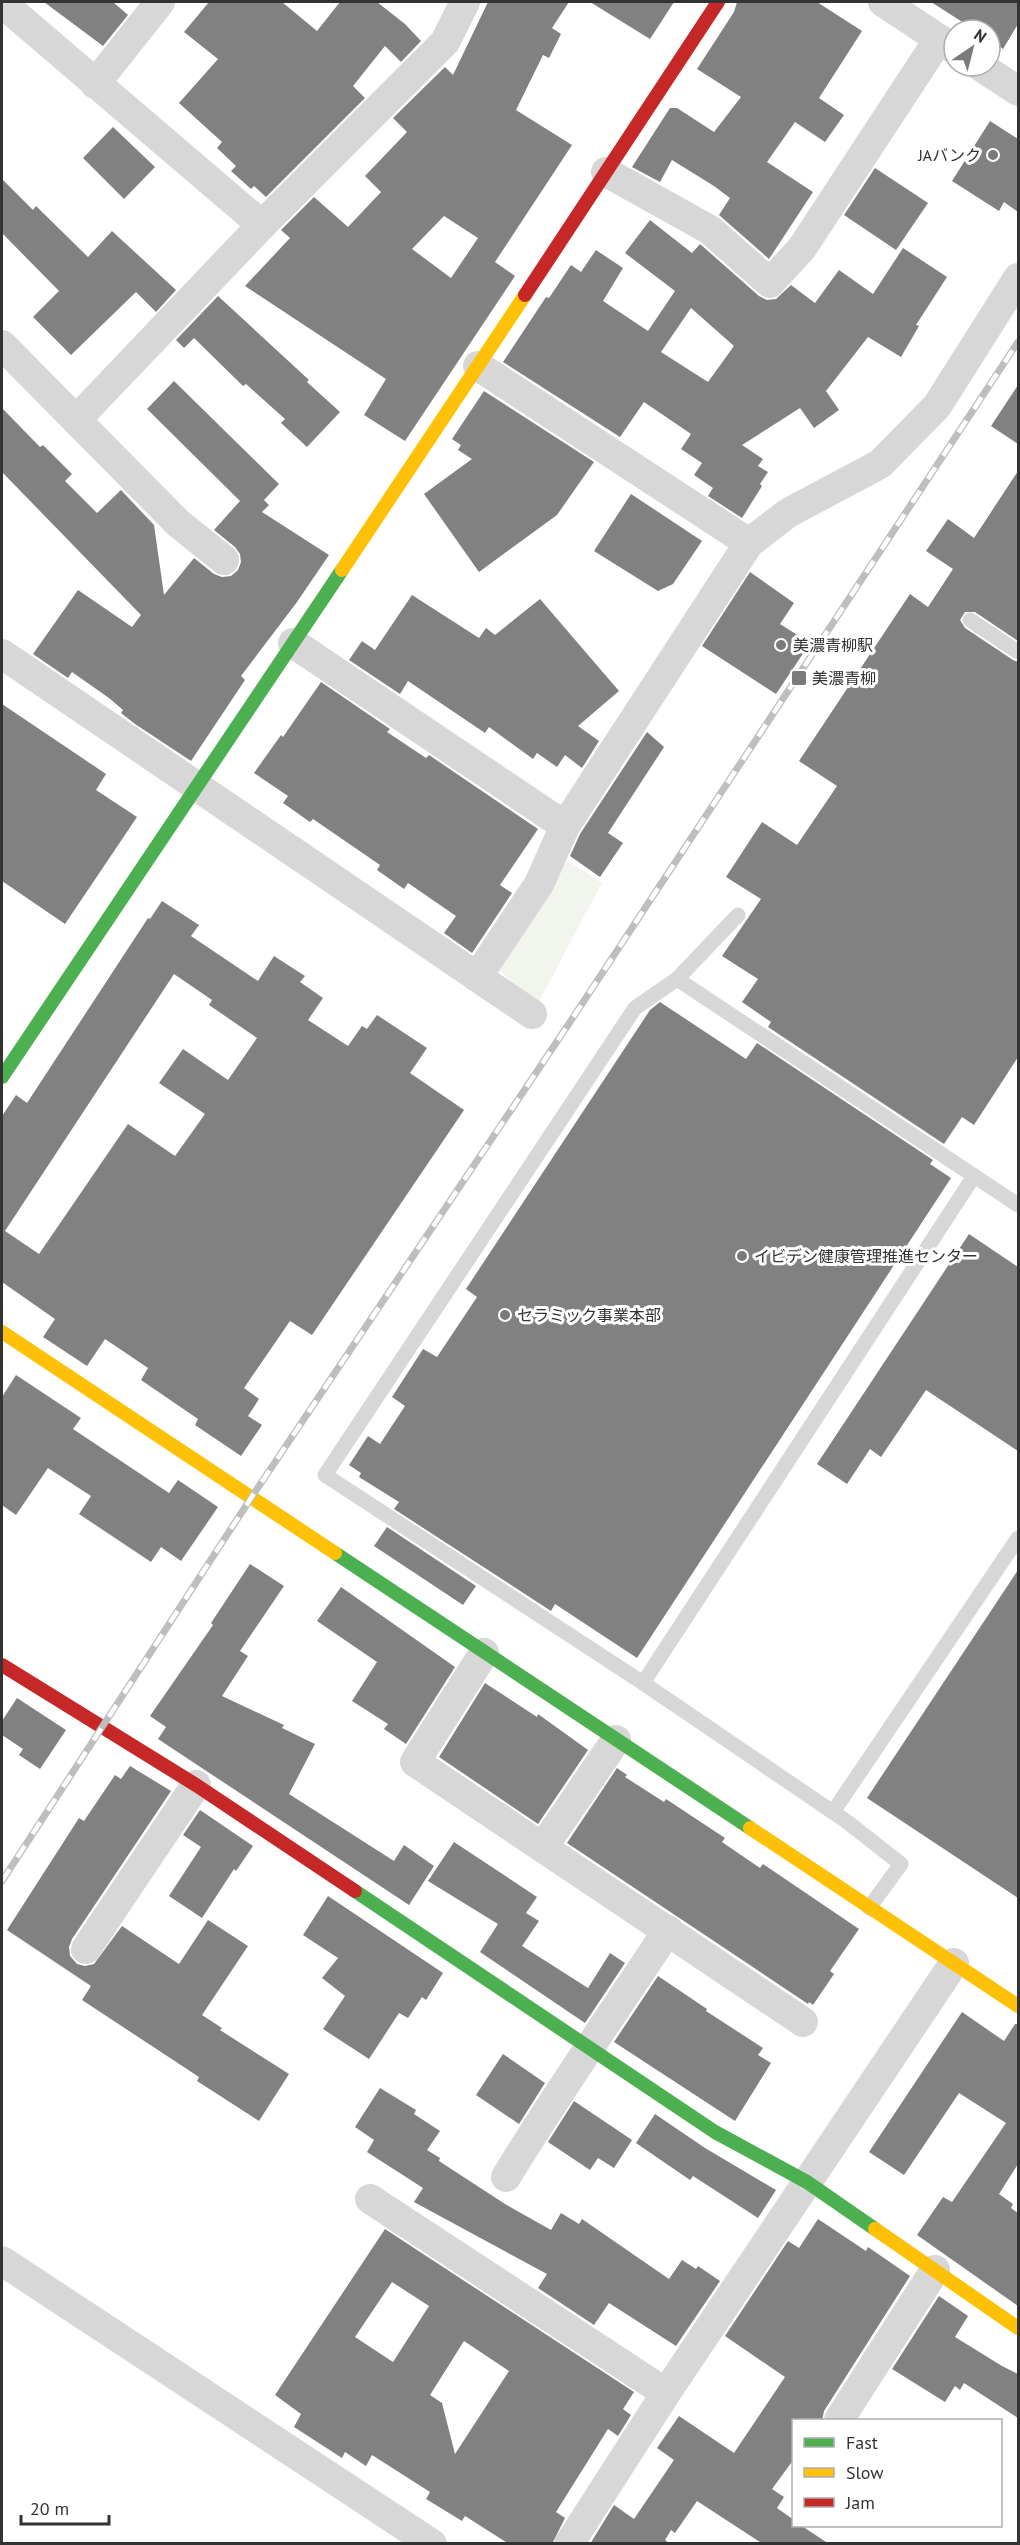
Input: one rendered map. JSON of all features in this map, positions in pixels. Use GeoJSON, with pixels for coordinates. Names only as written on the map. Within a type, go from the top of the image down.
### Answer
{"type":"FeatureCollection","features":[{"type":"Feature","properties":{"kind":"street"},"geometry":{"type":"LineString","coordinates":[[96,84],[160,2]]}},
{"type":"Feature","properties":{"kind":"street"},"geometry":{"type":"LineString","coordinates":[[76,420],[262,225],[445,42],[465,2]]}},
{"type":"Feature","properties":{"kind":"street"},"geometry":{"type":"LineString","coordinates":[[2,1077],[478,366],[718,2]]}},
{"type":"Feature","properties":{"kind":"street"},"geometry":{"type":"LineString","coordinates":[[883,2],[942,41]]}},
{"type":"Feature","properties":{"kind":"street"},"geometry":{"type":"LineString","coordinates":[[2,3],[262,225]]}},
{"type":"Feature","properties":{"kind":"street"},"geometry":{"type":"LineString","coordinates":[[606,172],[710,230],[771,283],[802,248],[942,51]]}},
{"type":"Feature","properties":{"kind":"street"},"geometry":{"type":"LineString","coordinates":[[998,78],[1018,91]]}},
{"type":"Feature","properties":{"kind":"street"},"geometry":{"type":"LineString","coordinates":[[477,977],[539,884],[565,826],[749,543],[788,513],[880,464],[937,406],[1018,278]]}},
{"type":"Feature","properties":{"kind":"street"},"geometry":{"type":"LineString","coordinates":[[2,345],[178,523],[224,560]]}},
{"type":"Feature","properties":{"kind":"street"},"geometry":{"type":"LineString","coordinates":[[478,366],[749,543]]}},
{"type":"Feature","properties":{"kind":"street"},"geometry":{"type":"LineString","coordinates":[[293,643],[565,826]]}},
{"type":"Feature","properties":{"kind":"street"},"geometry":{"type":"LineString","coordinates":[[2,654],[531,1014]]}},
{"type":"Feature","properties":{"kind":"street"},"geometry":{"type":"LineString","coordinates":[[2,1332],[1018,2006]]}},
{"type":"Feature","properties":{"kind":"street"},"geometry":{"type":"LineString","coordinates":[[484,1653],[416,1762],[803,2022]]}},
{"type":"Feature","properties":{"kind":"street"},"geometry":{"type":"LineString","coordinates":[[2,1665],[196,1785],[715,2132],[807,2182],[1018,2328]]}},
{"type":"Feature","properties":{"kind":"street"},"geometry":{"type":"LineString","coordinates":[[543,1847],[616,1740]]}},
{"type":"Feature","properties":{"kind":"street"},"geometry":{"type":"LineString","coordinates":[[86,1949],[196,1785]]}},
{"type":"Feature","properties":{"kind":"street"},"geometry":{"type":"LineString","coordinates":[[506,2177],[546,2112],[668,1930]]}},
{"type":"Feature","properties":{"kind":"street"},"geometry":{"type":"LineString","coordinates":[[569,2544],[666,2393],[954,1963]]}},
{"type":"Feature","properties":{"kind":"street"},"geometry":{"type":"LineString","coordinates":[[370,2199],[666,2393]]}},
{"type":"Feature","properties":{"kind":"street"},"geometry":{"type":"LineString","coordinates":[[2,2261],[432,2544]]}},
{"type":"Feature","properties":{"kind":"street"},"geometry":{"type":"LineString","coordinates":[[840,2419],[935,2270]]}},
{"type":"Feature","properties":{"kind":"lane"},"geometry":{"type":"LineString","coordinates":[[970,620],[1018,652]]}},
{"type":"Feature","properties":{"kind":"lane"},"geometry":{"type":"LineString","coordinates":[[738,915],[677,979],[635,1008],[325,1475],[643,1683],[833,1812],[901,1864],[869,1908]]}},
{"type":"Feature","properties":{"kind":"lane"},"geometry":{"type":"LineString","coordinates":[[677,979],[1018,1205]]}},
{"type":"Feature","properties":{"kind":"lane"},"geometry":{"type":"LineString","coordinates":[[643,1683],[974,1176]]}},
{"type":"Feature","properties":{"kind":"lane"},"geometry":{"type":"LineString","coordinates":[[833,1812],[1018,1538]]}},
{"type":"Feature","properties":{"kind":"shaded area"},"geometry":{"type":"Polygon","coordinates":[[[567,860],[602,883],[538,1003],[494,966],[567,860]]]}},
{"type":"Feature","properties":{"kind":"building"},"geometry":{"type":"Polygon","coordinates":[[[44,2],[113,2],[128,15],[103,46],[44,2]]]}},
{"type":"Feature","properties":{"kind":"building"},"geometry":{"type":"Polygon","coordinates":[[[209,2],[282,2],[317,31],[340,2],[377,2],[405,24],[421,41],[401,62],[385,46],[353,86],[365,98],[266,197],[254,186],[251,189],[231,171],[236,166],[217,148],[222,142],[179,103],[218,59],[184,32],[209,2]]]}},
{"type":"Feature","properties":{"kind":"building"},"geometry":{"type":"Polygon","coordinates":[[[488,2],[569,2],[552,28],[561,34],[549,58],[543,55],[516,110],[572,145],[495,262],[515,276],[405,441],[364,415],[386,379],[245,286],[290,238],[281,230],[314,197],[348,227],[381,192],[365,176],[407,132],[393,118],[445,67],[453,75],[488,2]],[[444,216],[412,249],[451,278],[478,238],[444,216]]]}},
{"type":"Feature","properties":{"kind":"building"},"geometry":{"type":"Polygon","coordinates":[[[590,2],[674,2],[650,39],[590,2]]]}},
{"type":"Feature","properties":{"kind":"building"},"geometry":{"type":"Polygon","coordinates":[[[737,2],[817,2],[862,31],[819,98],[844,115],[825,142],[795,122],[767,162],[813,192],[769,259],[719,215],[730,198],[714,186],[672,160],[660,182],[632,167],[670,108],[677,108],[714,132],[741,97],[697,69],[734,12],[737,2]]]}},
{"type":"Feature","properties":{"kind":"building"},"geometry":{"type":"Polygon","coordinates":[[[931,2],[1018,2],[1018,24],[1003,49],[1002,18],[956,18],[931,2]]]}},
{"type":"Feature","properties":{"kind":"building","name":"JAバンク"},"geometry":{"type":"Polygon","coordinates":[[[990,121],[1018,139],[1018,212],[1004,202],[999,211],[952,181],[990,121]]]}},
{"type":"Feature","properties":{"kind":"building"},"geometry":{"type":"Polygon","coordinates":[[[113,127],[155,167],[124,199],[83,158],[113,127]]]}},
{"type":"Feature","properties":{"kind":"building"},"geometry":{"type":"Polygon","coordinates":[[[875,168],[928,203],[896,250],[844,215],[875,168]]]}},
{"type":"Feature","properties":{"kind":"building"},"geometry":{"type":"Polygon","coordinates":[[[2,179],[33,210],[36,206],[88,257],[112,231],[176,290],[156,312],[136,292],[71,355],[33,317],[59,291],[2,233],[2,179]]]}},
{"type":"Feature","properties":{"kind":"building"},"geometry":{"type":"Polygon","coordinates":[[[650,220],[692,253],[700,244],[759,296],[767,300],[776,299],[791,285],[815,303],[839,270],[873,294],[903,248],[947,277],[916,325],[919,326],[901,357],[868,337],[826,391],[839,410],[814,428],[800,408],[742,445],[763,459],[758,466],[768,472],[742,518],[708,496],[713,488],[694,475],[702,463],[681,449],[691,434],[644,402],[620,437],[503,362],[546,297],[549,298],[571,265],[581,272],[596,250],[623,268],[603,301],[648,331],[675,291],[625,253],[650,220]],[[691,308],[661,352],[708,382],[734,346],[691,308]]]}},
{"type":"Feature","properties":{"kind":"building"},"geometry":{"type":"Polygon","coordinates":[[[218,296],[309,380],[307,382],[340,412],[307,447],[281,423],[285,419],[246,384],[243,386],[194,338],[184,348],[176,340],[218,296]]]}},
{"type":"Feature","properties":{"kind":"building"},"geometry":{"type":"Polygon","coordinates":[[[174,381],[279,484],[264,500],[269,505],[262,512],[329,555],[241,676],[245,680],[191,761],[135,724],[121,713],[123,710],[109,698],[72,672],[68,678],[33,654],[78,590],[132,627],[141,615],[2,472],[2,408],[40,447],[43,445],[72,474],[65,481],[97,513],[121,490],[154,525],[164,595],[194,558],[214,574],[222,577],[231,576],[238,570],[241,562],[240,554],[214,530],[240,501],[147,409],[174,381]]]}},
{"type":"Feature","properties":{"kind":"building"},"geometry":{"type":"Polygon","coordinates":[[[1018,385],[1018,444],[991,426],[1018,385]]]}},
{"type":"Feature","properties":{"kind":"building"},"geometry":{"type":"Polygon","coordinates":[[[484,391],[594,462],[557,515],[479,572],[424,494],[472,459],[458,450],[461,445],[452,439],[484,391]]]}},
{"type":"Feature","properties":{"kind":"building"},"geometry":{"type":"Polygon","coordinates":[[[1018,471],[1018,641],[975,612],[965,612],[960,620],[965,628],[1018,662],[1018,1057],[974,1125],[962,1117],[944,1144],[768,1027],[771,1022],[742,1002],[758,979],[722,956],[761,899],[726,877],[762,822],[797,845],[837,786],[799,761],[910,594],[928,607],[953,569],[926,551],[948,519],[974,538],[1018,471]]]}},
{"type":"Feature","properties":{"kind":"building"},"geometry":{"type":"Polygon","coordinates":[[[631,494],[702,541],[673,584],[658,591],[594,551],[631,494]]]}},
{"type":"Feature","properties":{"kind":"building"},"geometry":{"type":"Polygon","coordinates":[[[750,572],[794,603],[780,624],[810,643],[776,694],[702,646],[750,572]]]}},
{"type":"Feature","properties":{"kind":"building"},"geometry":{"type":"Polygon","coordinates":[[[412,595],[479,638],[486,628],[495,635],[540,599],[619,691],[578,726],[599,741],[582,768],[565,755],[557,767],[537,753],[533,759],[489,727],[485,733],[408,681],[400,694],[349,660],[362,641],[375,650],[412,595]]]}},
{"type":"Feature","properties":{"kind":"building"},"geometry":{"type":"Polygon","coordinates":[[[321,682],[390,729],[387,732],[426,758],[429,755],[538,829],[500,885],[512,893],[472,953],[444,933],[456,916],[408,883],[404,889],[377,870],[380,865],[313,819],[310,822],[283,803],[288,796],[254,773],[281,735],[283,737],[321,682]]]}},
{"type":"Feature","properties":{"kind":"building"},"geometry":{"type":"Polygon","coordinates":[[[2,704],[106,774],[96,790],[137,817],[65,924],[2,881],[2,704]]]}},
{"type":"Feature","properties":{"kind":"building"},"geometry":{"type":"Polygon","coordinates":[[[647,732],[664,747],[608,833],[623,843],[600,877],[570,856],[580,834],[647,732]]]}},
{"type":"Feature","properties":{"kind":"building"},"geometry":{"type":"Polygon","coordinates":[[[162,901],[199,925],[191,936],[258,981],[274,956],[305,976],[300,982],[323,998],[308,1020],[348,1046],[362,1026],[367,1029],[377,1015],[427,1048],[410,1073],[464,1110],[312,1335],[290,1321],[244,1388],[259,1399],[248,1416],[262,1425],[241,1456],[195,1425],[198,1419],[141,1380],[148,1368],[105,1339],[87,1366],[43,1337],[55,1319],[2,1282],[2,1116],[16,1095],[27,1103],[148,918],[150,919],[162,901]],[[174,974],[5,1231],[39,1254],[128,1124],[175,1156],[205,1114],[159,1083],[183,1049],[228,1080],[257,1038],[209,1005],[212,1000],[174,974]]]}},
{"type":"Feature","properties":{"kind":"building"},"geometry":{"type":"Polygon","coordinates":[[[660,1002],[746,1059],[757,1043],[933,1160],[930,1164],[951,1178],[637,1658],[555,1604],[551,1611],[394,1509],[399,1502],[359,1477],[361,1473],[349,1465],[368,1436],[380,1444],[405,1406],[392,1397],[423,1349],[437,1357],[477,1297],[466,1289],[650,1010],[660,1002]]]}},
{"type":"Feature","properties":{"kind":"building"},"geometry":{"type":"Polygon","coordinates":[[[969,1234],[1018,1267],[1018,1451],[926,1390],[881,1457],[870,1449],[847,1484],[817,1464],[969,1234]]]}},
{"type":"Feature","properties":{"kind":"building"},"geometry":{"type":"Polygon","coordinates":[[[16,1375],[81,1418],[73,1429],[169,1493],[178,1480],[218,1507],[181,1561],[161,1547],[151,1562],[79,1514],[91,1496],[48,1468],[16,1515],[2,1505],[2,1397],[16,1375]]]}},
{"type":"Feature","properties":{"kind":"building"},"geometry":{"type":"Polygon","coordinates":[[[387,1527],[476,1586],[463,1605],[374,1546],[387,1527]]]}},
{"type":"Feature","properties":{"kind":"building"},"geometry":{"type":"Polygon","coordinates":[[[250,1564],[284,1586],[240,1651],[248,1656],[222,1696],[284,1725],[282,1728],[315,1744],[289,1794],[394,1861],[404,1845],[434,1866],[409,1905],[158,1739],[166,1727],[150,1716],[213,1625],[211,1623],[250,1564]]]}},
{"type":"Feature","properties":{"kind":"building"},"geometry":{"type":"Polygon","coordinates":[[[1018,1570],[1018,1898],[867,1798],[1018,1570]]]}},
{"type":"Feature","properties":{"kind":"building"},"geometry":{"type":"Polygon","coordinates":[[[341,1587],[455,1667],[406,1744],[384,1729],[388,1724],[352,1701],[377,1662],[317,1621],[341,1587]]]}},
{"type":"Feature","properties":{"kind":"building"},"geometry":{"type":"Polygon","coordinates":[[[485,1683],[537,1717],[538,1714],[588,1750],[538,1824],[439,1757],[485,1683]]]}},
{"type":"Feature","properties":{"kind":"building"},"geometry":{"type":"Polygon","coordinates":[[[17,1698],[66,1730],[40,1769],[19,1755],[23,1749],[2,1735],[2,1721],[17,1698]]]}},
{"type":"Feature","properties":{"kind":"building"},"geometry":{"type":"Polygon","coordinates":[[[130,1766],[171,1791],[72,1939],[69,1947],[70,1956],[77,1964],[85,1966],[94,1964],[122,1926],[179,1964],[208,1920],[248,1946],[202,2015],[222,2028],[220,2030],[289,2074],[259,2121],[197,2081],[199,2077],[82,2000],[91,1986],[7,1930],[79,1818],[84,1821],[115,1775],[121,1779],[130,1766]]]}},
{"type":"Feature","properties":{"kind":"building"},"geometry":{"type":"Polygon","coordinates":[[[617,1768],[627,1775],[625,1777],[664,1802],[666,1799],[725,1838],[722,1842],[760,1868],[763,1864],[859,1929],[830,1971],[834,1974],[813,2005],[809,2002],[808,2004],[567,1843],[617,1768]]]}},
{"type":"Feature","properties":{"kind":"building"},"geometry":{"type":"Polygon","coordinates":[[[200,1810],[253,1846],[236,1871],[234,1869],[202,1918],[169,1896],[201,1847],[183,1835],[200,1810]]]}},
{"type":"Feature","properties":{"kind":"building"},"geometry":{"type":"Polygon","coordinates":[[[454,1842],[537,1897],[526,1913],[539,1921],[522,1946],[588,1988],[610,1953],[625,1963],[585,2023],[480,1952],[498,1924],[428,1881],[454,1842]]]}},
{"type":"Feature","properties":{"kind":"building"},"geometry":{"type":"Polygon","coordinates":[[[328,1896],[443,1973],[426,2000],[422,1997],[408,2018],[399,2013],[369,2059],[323,2029],[345,1996],[322,1978],[338,1958],[303,1935],[328,1896]]]}},
{"type":"Feature","properties":{"kind":"building"},"geometry":{"type":"Polygon","coordinates":[[[658,1976],[763,2048],[758,2055],[771,2063],[735,2121],[614,2042],[658,1976]]]}},
{"type":"Feature","properties":{"kind":"building"},"geometry":{"type":"Polygon","coordinates":[[[962,2012],[1004,2041],[1015,2024],[1018,2024],[1018,2164],[999,2194],[1013,2204],[1011,2208],[1018,2213],[1018,2306],[917,2235],[943,2197],[952,2202],[1006,2123],[959,2093],[904,2175],[869,2152],[962,2012]]]}},
{"type":"Feature","properties":{"kind":"building"},"geometry":{"type":"Polygon","coordinates":[[[503,2054],[545,2083],[519,2124],[476,2095],[503,2054]]]}},
{"type":"Feature","properties":{"kind":"building"},"geometry":{"type":"Polygon","coordinates":[[[380,2088],[416,2110],[414,2114],[440,2131],[427,2150],[440,2158],[439,2161],[505,2204],[551,2230],[561,2213],[579,2224],[582,2219],[669,2279],[682,2260],[696,2269],[698,2266],[720,2281],[676,2346],[609,2303],[594,2325],[538,2288],[547,2274],[414,2202],[423,2188],[367,2152],[374,2140],[355,2127],[380,2088]]]}},
{"type":"Feature","properties":{"kind":"building"},"geometry":{"type":"Polygon","coordinates":[[[574,2101],[632,2140],[614,2168],[598,2158],[590,2170],[548,2142],[574,2101]]]}},
{"type":"Feature","properties":{"kind":"building"},"geometry":{"type":"Polygon","coordinates":[[[655,2114],[705,2148],[776,2190],[758,2218],[693,2176],[690,2180],[636,2143],[655,2114]]]}},
{"type":"Feature","properties":{"kind":"building"},"geometry":{"type":"Polygon","coordinates":[[[818,2219],[866,2251],[868,2247],[910,2276],[824,2411],[822,2419],[792,2419],[792,2462],[772,2489],[784,2497],[777,2508],[792,2519],[792,2527],[804,2527],[829,2544],[763,2544],[697,2501],[675,2533],[671,2530],[665,2540],[670,2544],[590,2544],[614,2505],[634,2519],[674,2460],[657,2448],[679,2416],[734,2453],[785,2377],[725,2336],[788,2241],[799,2248],[818,2219]]]}},
{"type":"Feature","properties":{"kind":"building"},"geometry":{"type":"Polygon","coordinates":[[[385,2229],[634,2392],[623,2409],[631,2415],[618,2436],[608,2429],[556,2512],[565,2518],[552,2544],[509,2544],[465,2516],[462,2521],[426,2499],[430,2492],[372,2455],[366,2466],[345,2452],[342,2458],[294,2427],[301,2414],[275,2395],[385,2229]],[[392,2282],[355,2337],[393,2362],[429,2306],[392,2282]],[[464,2341],[430,2395],[442,2403],[455,2454],[509,2371],[464,2341]]]}},
{"type":"Feature","properties":{"kind":"building"},"geometry":{"type":"Polygon","coordinates":[[[939,2296],[968,2316],[955,2337],[1018,2374],[1018,2418],[964,2383],[960,2390],[955,2386],[945,2402],[892,2369],[939,2296]]]}},
{"type":"Feature","properties":{"kind":"railway"},"geometry":{"type":"LineString","coordinates":[[2,1881],[251,1498],[570,1022],[1018,342]]}},
{"type":"Feature","properties":{"kind":"traffic: fast"},"geometry":{"type":"LineString","coordinates":[[2,1077],[342,570]]}},
{"type":"Feature","properties":{"kind":"traffic: fast"},"geometry":{"type":"LineString","coordinates":[[335,1553],[750,1828]]}},
{"type":"Feature","properties":{"kind":"traffic: fast"},"geometry":{"type":"LineString","coordinates":[[355,1891],[715,2132],[807,2182],[875,2229]]}},
{"type":"Feature","properties":{"kind":"traffic: slow"},"geometry":{"type":"LineString","coordinates":[[342,570],[525,295]]}},
{"type":"Feature","properties":{"kind":"traffic: slow"},"geometry":{"type":"LineString","coordinates":[[2,1332],[335,1553]]}},
{"type":"Feature","properties":{"kind":"traffic: slow"},"geometry":{"type":"LineString","coordinates":[[750,1828],[1018,2006]]}},
{"type":"Feature","properties":{"kind":"traffic: slow"},"geometry":{"type":"LineString","coordinates":[[875,2229],[1018,2328]]}},
{"type":"Feature","properties":{"kind":"traffic: jam"},"geometry":{"type":"LineString","coordinates":[[525,295],[718,2]]}},
{"type":"Feature","properties":{"kind":"traffic: jam"},"geometry":{"type":"LineString","coordinates":[[2,1665],[196,1785],[355,1891]]}},
{"type":"Feature","properties":{"kind":"place","name":"JAバンク"},"geometry":{"type":"Point","coordinates":[993,155]}},
{"type":"Feature","properties":{"kind":"place","name":"美濃青柳駅"},"geometry":{"type":"Point","coordinates":[781,645]}},
{"type":"Feature","properties":{"kind":"place","name":"美濃青柳"},"geometry":{"type":"Point","coordinates":[799,678]}},
{"type":"Feature","properties":{"kind":"place","name":"イビデン健康管理推進センター"},"geometry":{"type":"Point","coordinates":[742,1256]}},
{"type":"Feature","properties":{"kind":"place","name":"セラミック事業本部"},"geometry":{"type":"Point","coordinates":[505,1315]}}]}
